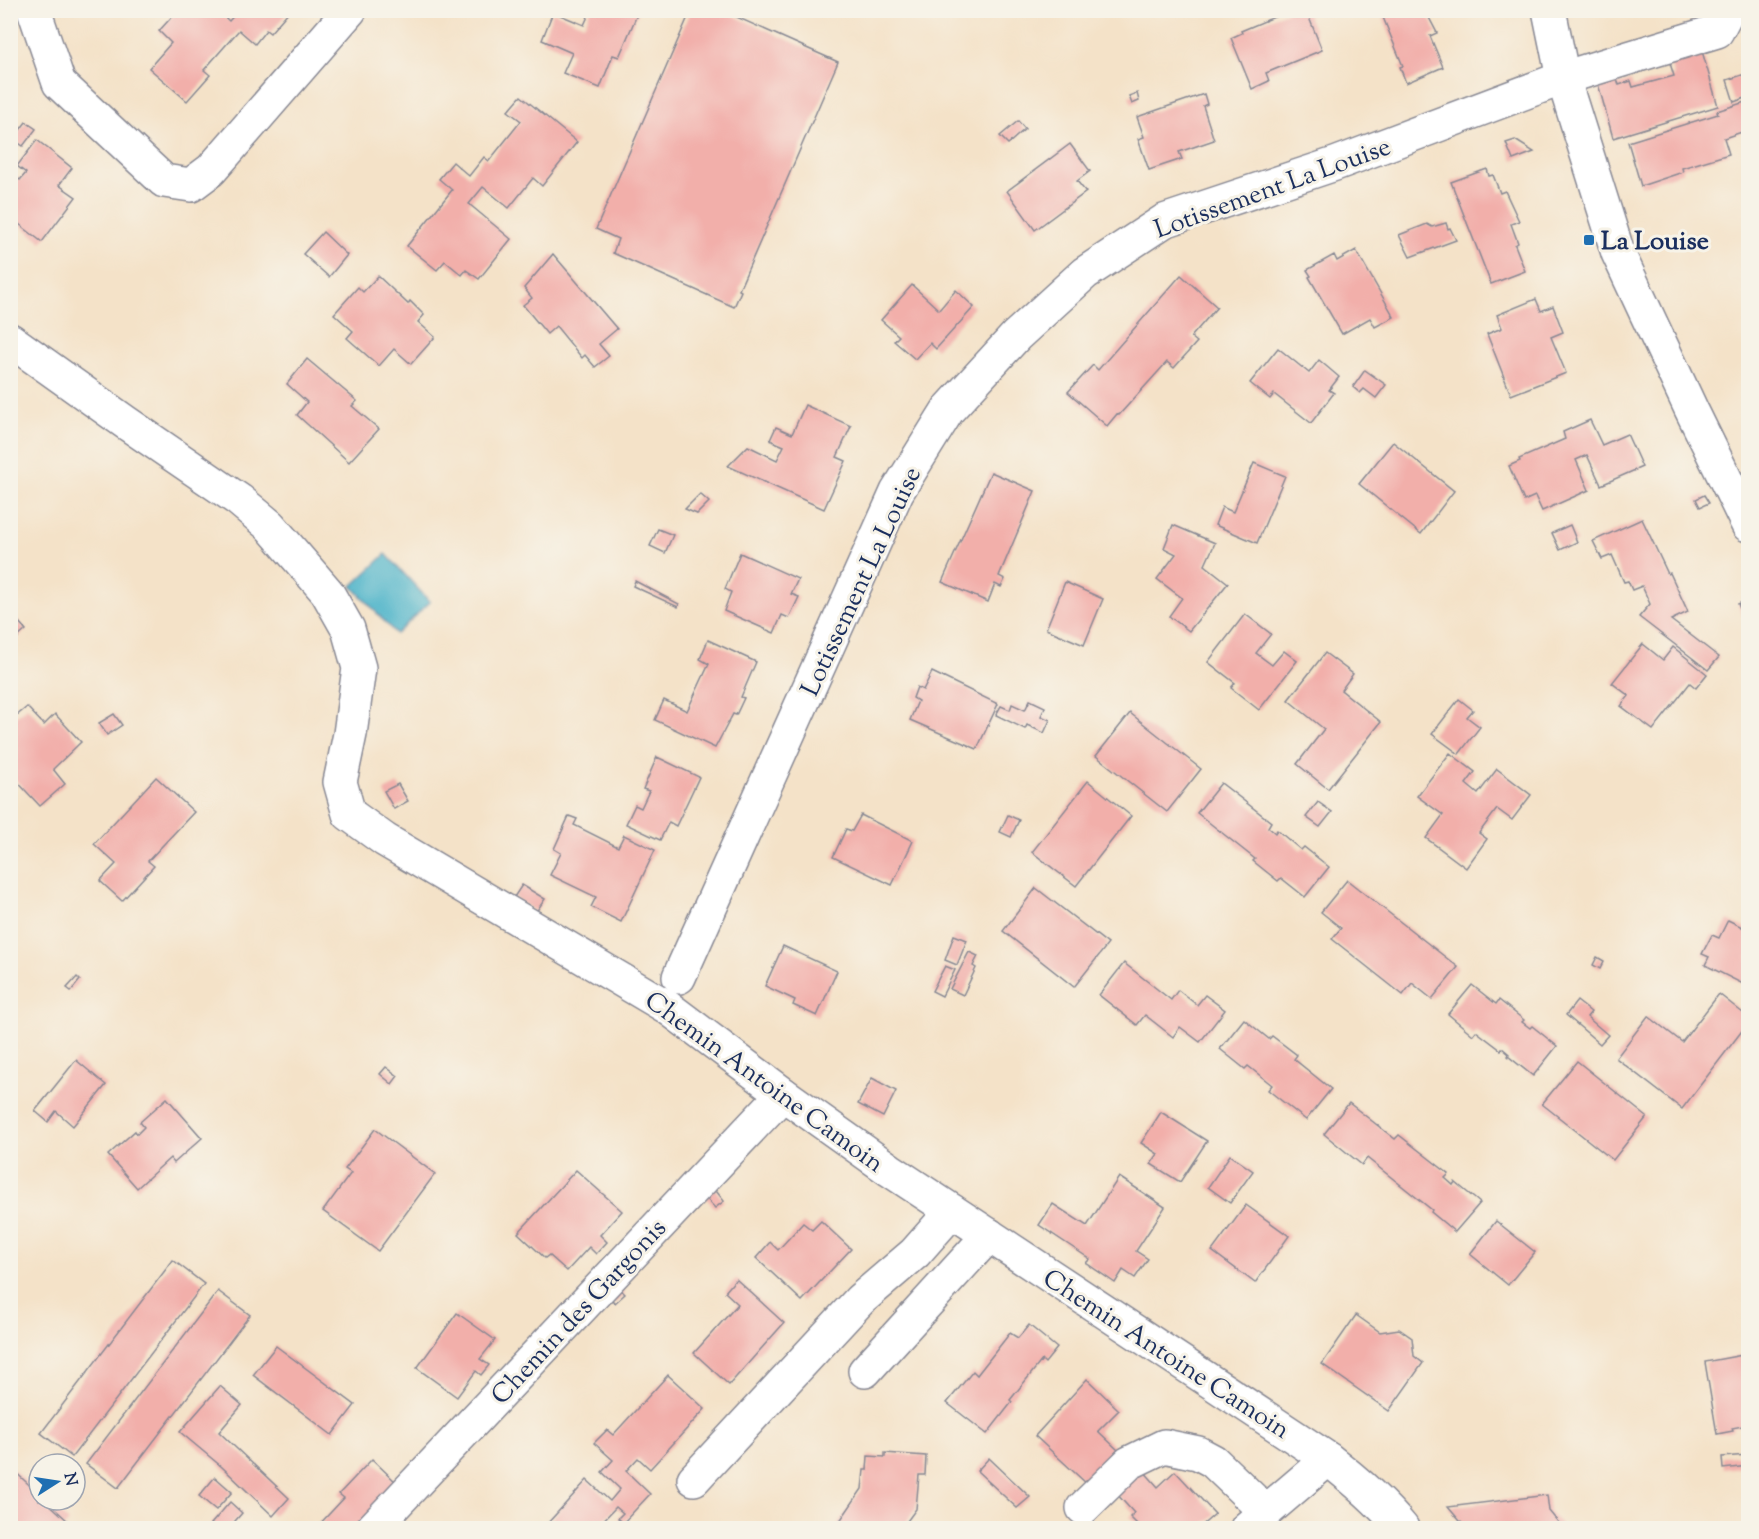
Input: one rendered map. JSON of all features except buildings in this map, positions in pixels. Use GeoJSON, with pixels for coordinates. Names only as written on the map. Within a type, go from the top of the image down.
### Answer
{"type":"FeatureCollection","features":[{"type":"Feature","properties":{"kind":"street"},"geometry":{"type":"LineString","coordinates":[[34,10],[59,83],[164,181],[191,185],[211,170],[350,10]]}},
{"type":"Feature","properties":{"kind":"street"},"geometry":{"type":"LineString","coordinates":[[1549,10],[1563,78],[1618,253],[1691,409],[1749,525]]}},
{"type":"Feature","properties":{"kind":"street","name":"Lotissement La Louise"},"geometry":{"type":"LineString","coordinates":[[679,977],[897,492],[948,410],[1016,336],[1085,273],[1164,221],[1335,164],[1563,78],[1717,31],[1728,10]]}},
{"type":"Feature","properties":{"kind":"street","name":"Chemin Antoine Camoin"},"geometry":{"type":"LineString","coordinates":[[10,340],[239,500],[270,526],[327,592],[348,629],[359,668],[350,734],[340,782],[350,814],[385,840],[667,1007],[783,1094],[952,1211],[1328,1459],[1383,1505],[1402,1528]]}},
{"type":"Feature","properties":{"kind":"street","name":"Chemin des Gargonis"},"geometry":{"type":"LineString","coordinates":[[373,1528],[783,1094]]}},
{"type":"Feature","properties":{"kind":"street"},"geometry":{"type":"LineString","coordinates":[[694,1479],[860,1300],[915,1253],[952,1211]]}},
{"type":"Feature","properties":{"kind":"street"},"geometry":{"type":"LineString","coordinates":[[865,1371],[988,1235]]}},
{"type":"Feature","properties":{"kind":"street"},"geometry":{"type":"LineString","coordinates":[[1083,1508],[1129,1463],[1164,1446],[1198,1453],[1213,1461],[1256,1520],[1328,1459]]}},
{"type":"Feature","properties":{"kind":"water"},"geometry":{"type":"Polygon","coordinates":[[[386,554],[430,602],[396,634],[352,586],[386,554]]]}},
{"type":"Feature","properties":{"kind":"place","name":"La Louise"},"geometry":{"type":"Point","coordinates":[1589,240]}}]}
